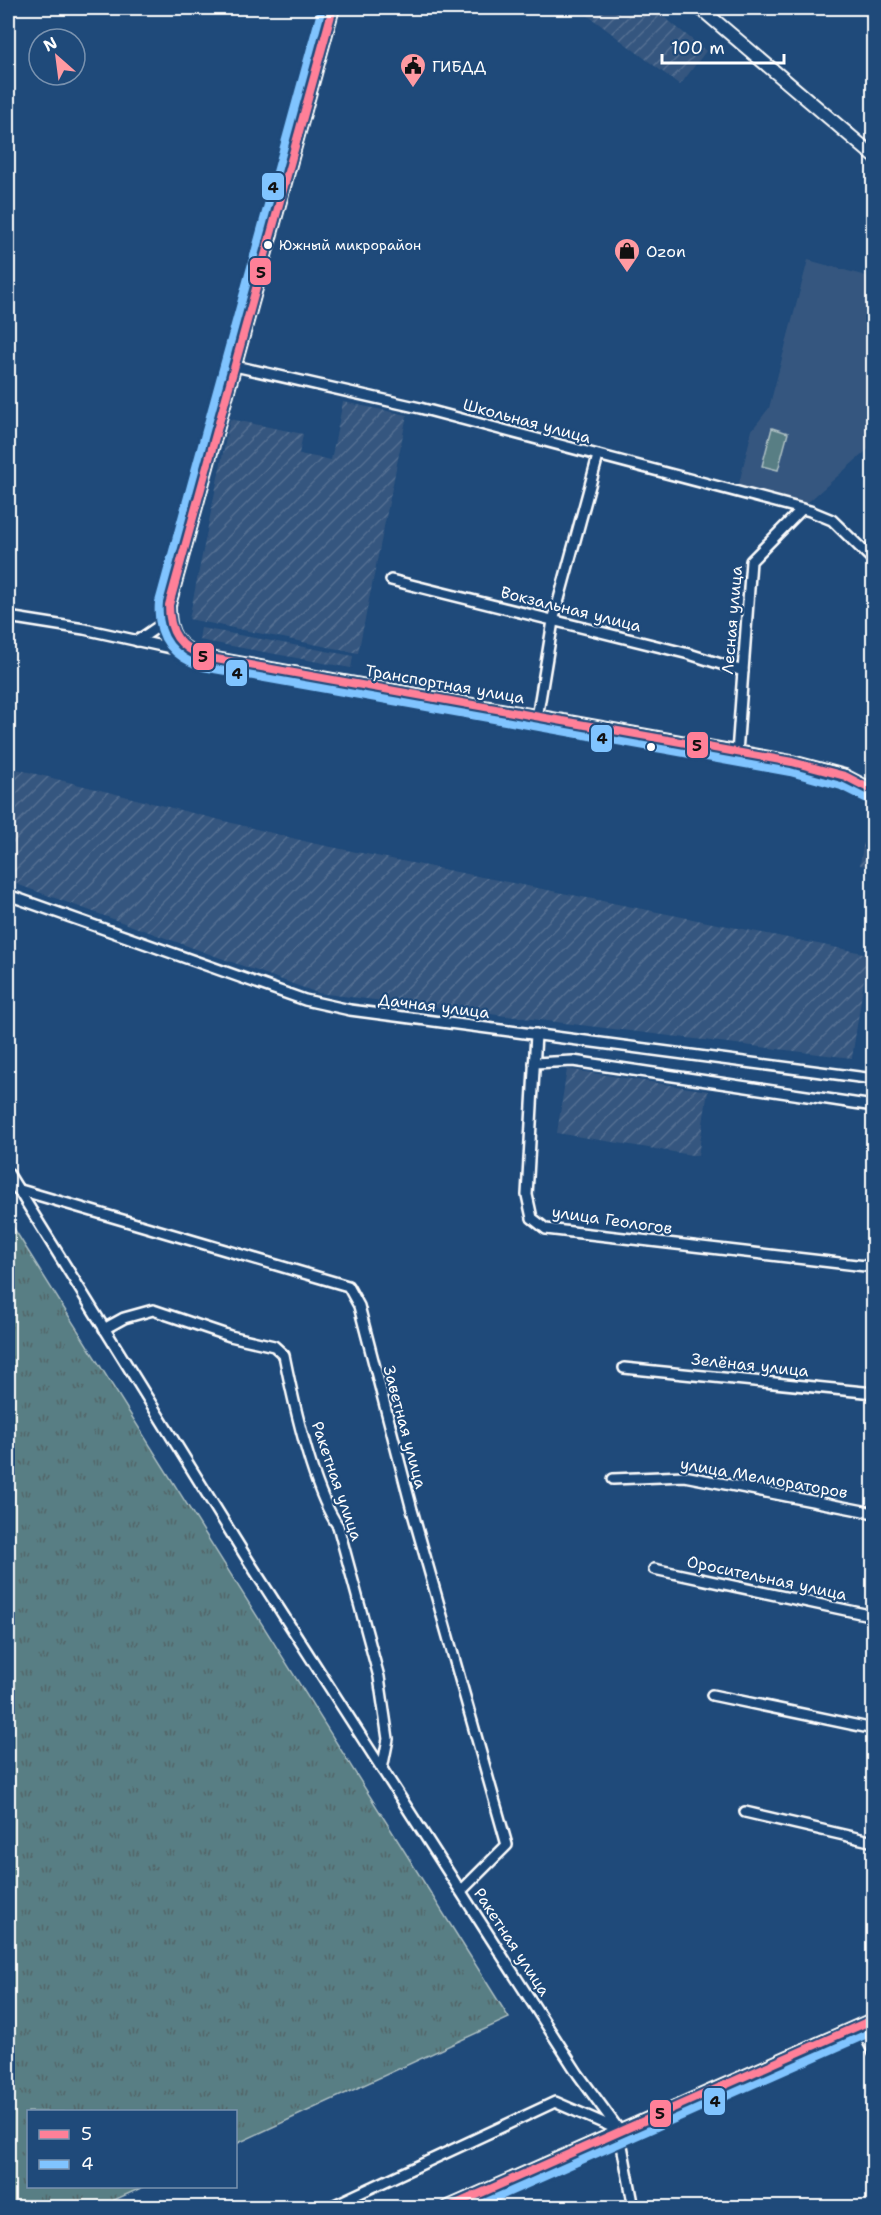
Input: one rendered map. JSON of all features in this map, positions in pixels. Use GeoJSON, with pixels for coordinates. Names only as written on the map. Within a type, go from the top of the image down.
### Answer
{"type":"FeatureCollection","features":[{"type":"Feature","properties":{"kind":"street"},"geometry":{"type":"LineString","coordinates":[[137,641],[159,626],[169,605],[333,8]]}},
{"type":"Feature","properties":{"kind":"street"},"geometry":{"type":"LineString","coordinates":[[700,8],[873,156]]}},
{"type":"Feature","properties":{"kind":"street","name":"Школьная улица"},"geometry":{"type":"LineString","coordinates":[[235,366],[420,408],[805,511],[832,520],[873,561]]}},
{"type":"Feature","properties":{"kind":"street"},"geometry":{"type":"LineString","coordinates":[[537,718],[553,621],[598,456]]}},
{"type":"Feature","properties":{"kind":"street","name":"Лесная улица"},"geometry":{"type":"LineString","coordinates":[[737,753],[751,561],[805,511]]}},
{"type":"Feature","properties":{"kind":"street","name":"Вокзальная улица"},"geometry":{"type":"LineString","coordinates":[[391,580],[689,654],[743,671]]}},
{"type":"Feature","properties":{"kind":"street"},"geometry":{"type":"LineString","coordinates":[[169,605],[168,622],[171,634],[189,652]]}},
{"type":"Feature","properties":{"kind":"street","name":"Транспортная улица"},"geometry":{"type":"LineString","coordinates":[[8,617],[537,718],[792,762],[845,776],[873,791]]}},
{"type":"Feature","properties":{"kind":"street","name":"Дачная улица"},"geometry":{"type":"LineString","coordinates":[[8,895],[305,1000],[350,1010],[873,1078]]}},
{"type":"Feature","properties":{"kind":"street","name":"улица Геологов"},"geometry":{"type":"LineString","coordinates":[[536,1034],[527,1195],[532,1218],[546,1229],[873,1268]]}},
{"type":"Feature","properties":{"kind":"street"},"geometry":{"type":"LineString","coordinates":[[534,1063],[573,1061],[873,1106]]}},
{"type":"Feature","properties":{"kind":"street","name":"Ракетная улица"},"geometry":{"type":"LineString","coordinates":[[8,1173],[382,1769],[578,2074],[619,2130]]}},
{"type":"Feature","properties":{"kind":"street","name":"Заветная улица"},"geometry":{"type":"LineString","coordinates":[[17,1189],[348,1286],[359,1306],[394,1445],[507,1845],[461,1891]]}},
{"type":"Feature","properties":{"kind":"street","name":"Ракетная улица"},"geometry":{"type":"LineString","coordinates":[[104,1329],[124,1318],[153,1310],[230,1336],[274,1346],[284,1355],[319,1485],[342,1537],[379,1677],[388,1739],[382,1769]]}},
{"type":"Feature","properties":{"kind":"street","name":"Зелёная улица"},"geometry":{"type":"LineString","coordinates":[[624,1368],[873,1394]]}},
{"type":"Feature","properties":{"kind":"street","name":"улица Мелиораторов"},"geometry":{"type":"LineString","coordinates":[[614,1479],[684,1476],[873,1513]]}},
{"type":"Feature","properties":{"kind":"street","name":"Оросительная улица"},"geometry":{"type":"LineString","coordinates":[[654,1569],[873,1616]]}},
{"type":"Feature","properties":{"kind":"street"},"geometry":{"type":"LineString","coordinates":[[712,1695],[873,1729]]}},
{"type":"Feature","properties":{"kind":"street"},"geometry":{"type":"LineString","coordinates":[[745,1812],[873,1842]]}},
{"type":"Feature","properties":{"kind":"street"},"geometry":{"type":"LineString","coordinates":[[446,2208],[873,2019]]}},
{"type":"Feature","properties":{"kind":"street"},"geometry":{"type":"LineString","coordinates":[[860,2025],[873,2053]]}},
{"type":"Feature","properties":{"kind":"street"},"geometry":{"type":"LineString","coordinates":[[332,2206],[555,2102],[619,2130]]}},
{"type":"Feature","properties":{"kind":"street"},"geometry":{"type":"LineString","coordinates":[[619,2130],[634,2208]]}},
{"type":"Feature","properties":{"kind":"shaded area"},"geometry":{"type":"Polygon","coordinates":[[[578,8],[653,8],[706,51],[680,85],[578,8]]]}},
{"type":"Feature","properties":{"kind":"shaded area"},"geometry":{"type":"Polygon","coordinates":[[[808,260],[873,278],[873,445],[807,503],[738,488],[752,430],[769,408],[808,260]]]}},
{"type":"Feature","properties":{"kind":"shaded area"},"geometry":{"type":"Polygon","coordinates":[[[343,402],[407,415],[358,653],[189,619],[230,419],[303,434],[299,454],[331,460],[343,402]]]}},
{"type":"Feature","properties":{"kind":"shaded area"},"geometry":{"type":"Polygon","coordinates":[[[201,628],[353,656],[351,668],[199,640],[201,628]]]}},
{"type":"Feature","properties":{"kind":"shaded area"},"geometry":{"type":"Polygon","coordinates":[[[8,767],[316,844],[868,954],[852,1058],[318,993],[8,881],[8,767]]]}},
{"type":"Feature","properties":{"kind":"shaded area"},"geometry":{"type":"Polygon","coordinates":[[[870,804],[873,806],[873,868],[860,865],[870,804]]]}},
{"type":"Feature","properties":{"kind":"shaded area"},"geometry":{"type":"Polygon","coordinates":[[[567,1069],[708,1091],[698,1156],[557,1133],[567,1069]]]}},
{"type":"Feature","properties":{"kind":"green space"},"geometry":{"type":"Polygon","coordinates":[[[772,428],[788,433],[778,470],[762,466],[772,428]]]}},
{"type":"Feature","properties":{"kind":"green space"},"geometry":{"type":"Polygon","coordinates":[[[8,1219],[509,2018],[237,2144],[237,2110],[27,2110],[27,2188],[141,2188],[114,2200],[118,2207],[8,2207],[8,1219]]]}},
{"type":"Feature","properties":{"kind":"transit line","name":"4"},"geometry":{"type":"LineString","coordinates":[[322,8],[159,602],[160,625],[168,643],[183,657],[203,667],[790,772],[841,786],[869,800]]}},
{"type":"Feature","properties":{"kind":"transit line","name":"5"},"geometry":{"type":"LineString","coordinates":[[333,8],[169,605],[171,624],[177,638],[188,649],[205,657],[792,762],[845,776],[874,791]]}},
{"type":"Feature","properties":{"kind":"transit line","name":"5"},"geometry":{"type":"LineString","coordinates":[[447,2208],[874,2019]]}},
{"type":"Feature","properties":{"kind":"transit line","name":"4"},"geometry":{"type":"LineString","coordinates":[[473,2208],[874,2031]]}},
{"type":"Feature","properties":{"kind":"place","name":"ГИБДД"},"geometry":{"type":"Point","coordinates":[413,89]}},
{"type":"Feature","properties":{"kind":"place","name":"Южный микрорайон"},"geometry":{"type":"Point","coordinates":[268,245]}},
{"type":"Feature","properties":{"kind":"place","name":"Ozon"},"geometry":{"type":"Point","coordinates":[627,274]}}]}
